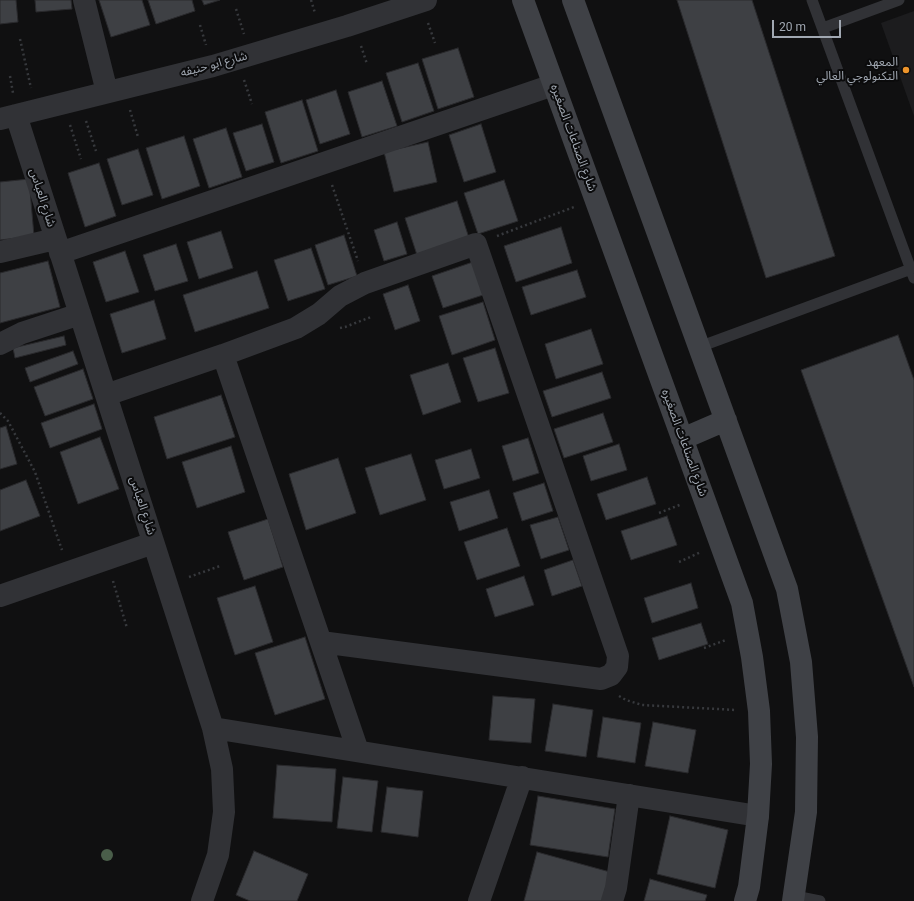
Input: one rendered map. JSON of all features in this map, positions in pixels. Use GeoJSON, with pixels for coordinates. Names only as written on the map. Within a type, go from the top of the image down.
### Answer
{"type":"FeatureCollection","features":[{"type":"Feature","properties":{"kind":"street"},"geometry":{"type":"LineString","coordinates":[[84,0],[116,90]]}},
{"type":"Feature","properties":{"kind":"street","name":"شارع ابو حنيفه"},"geometry":{"type":"LineString","coordinates":[[17,115],[230,61],[426,0]]}},
{"type":"Feature","properties":{"kind":"street","name":"شارع الصناعات الصغيره"},"geometry":{"type":"LineString","coordinates":[[523,0],[742,602],[752,657],[759,711],[761,764],[758,816],[746,901]]}},
{"type":"Feature","properties":{"kind":"street"},"geometry":{"type":"LineString","coordinates":[[574,0],[787,589],[801,662],[807,737],[806,812],[794,899]]}},
{"type":"Feature","properties":{"kind":"street"},"geometry":{"type":"LineString","coordinates":[[0,252],[57,246],[324,163],[554,84]]}},
{"type":"Feature","properties":{"kind":"street","name":"شارع العباس"},"geometry":{"type":"LineString","coordinates":[[17,115],[57,246],[213,728],[222,769],[224,812],[218,855],[202,901]]}},
{"type":"Feature","properties":{"kind":"street"},"geometry":{"type":"LineString","coordinates":[[106,395],[296,328],[319,314],[340,296],[365,283],[476,244],[618,656],[618,667],[611,675],[601,679],[321,642]]}},
{"type":"Feature","properties":{"kind":"street"},"geometry":{"type":"LineString","coordinates":[[0,344],[22,333],[80,314]]}},
{"type":"Feature","properties":{"kind":"street"},"geometry":{"type":"LineString","coordinates":[[223,355],[358,751]]}},
{"type":"Feature","properties":{"kind":"street"},"geometry":{"type":"LineString","coordinates":[[682,439],[726,420]]}},
{"type":"Feature","properties":{"kind":"street"},"geometry":{"type":"LineString","coordinates":[[0,596],[153,543]]}},
{"type":"Feature","properties":{"kind":"street"},"geometry":{"type":"LineString","coordinates":[[213,728],[758,816]]}},
{"type":"Feature","properties":{"kind":"street"},"geometry":{"type":"LineString","coordinates":[[479,901],[522,778]]}},
{"type":"Feature","properties":{"kind":"street"},"geometry":{"type":"LineString","coordinates":[[612,901],[616,888],[629,795]]}},
{"type":"Feature","properties":{"kind":"lane"},"geometry":{"type":"LineString","coordinates":[[699,347],[912,273],[812,0]]}},
{"type":"Feature","properties":{"kind":"lane"},"geometry":{"type":"LineString","coordinates":[[822,28],[900,0]]}},
{"type":"Feature","properties":{"kind":"lane"},"geometry":{"type":"LineString","coordinates":[[794,899],[820,901]]}},
{"type":"Feature","properties":{"kind":"path"},"geometry":{"type":"LineString","coordinates":[[17,115],[20,39]]}},
{"type":"Feature","properties":{"kind":"path"},"geometry":{"type":"LineString","coordinates":[[116,90],[138,137]]}},
{"type":"Feature","properties":{"kind":"path"},"geometry":{"type":"LineString","coordinates":[[72,101],[96,151]]}},
{"type":"Feature","properties":{"kind":"path"},"geometry":{"type":"LineString","coordinates":[[72,101],[81,158]]}},
{"type":"Feature","properties":{"kind":"path"},"geometry":{"type":"LineString","coordinates":[[324,163],[365,283]]}},
{"type":"Feature","properties":{"kind":"path"},"geometry":{"type":"LineString","coordinates":[[476,244],[595,199]]}},
{"type":"Feature","properties":{"kind":"path"},"geometry":{"type":"LineString","coordinates":[[0,413],[8,422],[35,472],[70,572]]}},
{"type":"Feature","properties":{"kind":"path"},"geometry":{"type":"LineString","coordinates":[[106,560],[127,628]]}},
{"type":"Feature","properties":{"kind":"path"},"geometry":{"type":"LineString","coordinates":[[167,585],[220,566]]}},
{"type":"Feature","properties":{"kind":"path"},"geometry":{"type":"LineString","coordinates":[[601,679],[612,691],[626,700],[642,704],[759,711]]}},
{"type":"Feature","properties":{"kind":"shaded area","name":"المعهد التكنولوجي العالي"},"geometry":{"type":"Polygon","coordinates":[[[914,11],[914,116],[881,23],[914,11]]]}},
{"type":"Feature","properties":{"kind":"building"},"geometry":{"type":"Polygon","coordinates":[[[0,0],[16,0],[18,22],[0,24],[0,0]]]}},
{"type":"Feature","properties":{"kind":"building"},"geometry":{"type":"Polygon","coordinates":[[[35,0],[71,0],[72,9],[36,12],[35,0]]]}},
{"type":"Feature","properties":{"kind":"building"},"geometry":{"type":"Polygon","coordinates":[[[99,0],[142,0],[150,25],[111,37],[99,0]]]}},
{"type":"Feature","properties":{"kind":"building"},"geometry":{"type":"Polygon","coordinates":[[[148,0],[192,0],[195,11],[156,24],[148,0]]]}},
{"type":"Feature","properties":{"kind":"building"},"geometry":{"type":"Polygon","coordinates":[[[202,0],[220,0],[204,5],[202,0]]]}},
{"type":"Feature","properties":{"kind":"building"},"geometry":{"type":"Polygon","coordinates":[[[677,0],[752,0],[835,256],[766,278],[677,0]]]}},
{"type":"Feature","properties":{"kind":"building"},"geometry":{"type":"Polygon","coordinates":[[[458,48],[474,97],[438,109],[422,59],[458,48]]]}},
{"type":"Feature","properties":{"kind":"building"},"geometry":{"type":"Polygon","coordinates":[[[418,63],[434,111],[402,122],[386,73],[418,63]]]}},
{"type":"Feature","properties":{"kind":"building"},"geometry":{"type":"Polygon","coordinates":[[[382,81],[397,126],[362,137],[348,92],[382,81]]]}},
{"type":"Feature","properties":{"kind":"building"},"geometry":{"type":"Polygon","coordinates":[[[336,90],[350,134],[320,144],[306,100],[336,90]]]}},
{"type":"Feature","properties":{"kind":"building"},"geometry":{"type":"Polygon","coordinates":[[[302,100],[318,151],[281,163],[265,112],[302,100]]]}},
{"type":"Feature","properties":{"kind":"building"},"geometry":{"type":"Polygon","coordinates":[[[262,124],[274,162],[246,171],[233,133],[262,124]]]}},
{"type":"Feature","properties":{"kind":"building"},"geometry":{"type":"Polygon","coordinates":[[[481,124],[496,172],[464,182],[449,135],[481,124]]]}},
{"type":"Feature","properties":{"kind":"building"},"geometry":{"type":"Polygon","coordinates":[[[226,128],[242,177],[209,188],[193,139],[226,128]]]}},
{"type":"Feature","properties":{"kind":"building"},"geometry":{"type":"Polygon","coordinates":[[[184,136],[200,186],[162,199],[146,148],[184,136]]]}},
{"type":"Feature","properties":{"kind":"building"},"geometry":{"type":"Polygon","coordinates":[[[428,142],[437,182],[394,192],[384,152],[428,142]]]}},
{"type":"Feature","properties":{"kind":"building"},"geometry":{"type":"Polygon","coordinates":[[[138,149],[153,195],[122,205],[107,159],[138,149]]]}},
{"type":"Feature","properties":{"kind":"building"},"geometry":{"type":"Polygon","coordinates":[[[99,163],[116,216],[85,227],[68,173],[99,163]]]}},
{"type":"Feature","properties":{"kind":"building"},"geometry":{"type":"Polygon","coordinates":[[[29,179],[34,236],[0,240],[0,182],[29,179]]]}},
{"type":"Feature","properties":{"kind":"building"},"geometry":{"type":"Polygon","coordinates":[[[504,180],[518,221],[478,234],[464,193],[504,180]]]}},
{"type":"Feature","properties":{"kind":"building"},"geometry":{"type":"Polygon","coordinates":[[[457,201],[469,238],[417,255],[405,218],[457,201]]]}},
{"type":"Feature","properties":{"kind":"building"},"geometry":{"type":"Polygon","coordinates":[[[397,222],[407,254],[384,261],[374,230],[397,222]]]}},
{"type":"Feature","properties":{"kind":"building"},"geometry":{"type":"Polygon","coordinates":[[[561,227],[572,263],[516,282],[504,246],[561,227]]]}},
{"type":"Feature","properties":{"kind":"building"},"geometry":{"type":"Polygon","coordinates":[[[221,231],[233,268],[199,279],[187,242],[221,231]]]}},
{"type":"Feature","properties":{"kind":"building"},"geometry":{"type":"Polygon","coordinates":[[[344,235],[357,276],[328,285],[315,245],[344,235]]]}},
{"type":"Feature","properties":{"kind":"building"},"geometry":{"type":"Polygon","coordinates":[[[176,244],[188,281],[155,291],[143,255],[176,244]]]}},
{"type":"Feature","properties":{"kind":"building"},"geometry":{"type":"Polygon","coordinates":[[[311,248],[325,289],[288,301],[274,260],[311,248]]]}},
{"type":"Feature","properties":{"kind":"building"},"geometry":{"type":"Polygon","coordinates":[[[125,251],[139,292],[106,302],[93,262],[125,251]]]}},
{"type":"Feature","properties":{"kind":"building"},"geometry":{"type":"Polygon","coordinates":[[[48,261],[60,307],[0,323],[0,273],[48,261]]]}},
{"type":"Feature","properties":{"kind":"building"},"geometry":{"type":"Polygon","coordinates":[[[473,262],[483,295],[443,308],[432,276],[473,262]]]}},
{"type":"Feature","properties":{"kind":"building"},"geometry":{"type":"Polygon","coordinates":[[[577,270],[586,297],[531,315],[522,287],[577,270]]]}},
{"type":"Feature","properties":{"kind":"building"},"geometry":{"type":"Polygon","coordinates":[[[257,271],[269,308],[195,332],[183,295],[257,271]]]}},
{"type":"Feature","properties":{"kind":"building"},"geometry":{"type":"Polygon","coordinates":[[[408,285],[420,321],[395,330],[383,294],[408,285]]]}},
{"type":"Feature","properties":{"kind":"building"},"geometry":{"type":"Polygon","coordinates":[[[154,300],[166,339],[122,353],[110,314],[154,300]]]}},
{"type":"Feature","properties":{"kind":"building"},"geometry":{"type":"Polygon","coordinates":[[[483,302],[495,340],[452,355],[439,316],[483,302]]]}},
{"type":"Feature","properties":{"kind":"building"},"geometry":{"type":"Polygon","coordinates":[[[591,329],[603,364],[556,379],[545,344],[591,329]]]}},
{"type":"Feature","properties":{"kind":"building"},"geometry":{"type":"Polygon","coordinates":[[[898,335],[914,380],[914,687],[801,370],[898,335]]]}},
{"type":"Feature","properties":{"kind":"building"},"geometry":{"type":"Polygon","coordinates":[[[64,336],[66,345],[15,358],[13,348],[64,336]]]}},
{"type":"Feature","properties":{"kind":"building"},"geometry":{"type":"Polygon","coordinates":[[[495,348],[509,393],[478,402],[463,358],[495,348]]]}},
{"type":"Feature","properties":{"kind":"building"},"geometry":{"type":"Polygon","coordinates":[[[73,351],[78,364],[30,382],[25,368],[73,351]]]}},
{"type":"Feature","properties":{"kind":"building"},"geometry":{"type":"Polygon","coordinates":[[[448,363],[461,402],[423,415],[410,375],[448,363]]]}},
{"type":"Feature","properties":{"kind":"building"},"geometry":{"type":"Polygon","coordinates":[[[83,369],[93,399],[45,416],[34,387],[83,369]]]}},
{"type":"Feature","properties":{"kind":"building"},"geometry":{"type":"Polygon","coordinates":[[[602,372],[611,398],[552,417],[543,391],[602,372]]]}},
{"type":"Feature","properties":{"kind":"building"},"geometry":{"type":"Polygon","coordinates":[[[221,395],[235,437],[167,459],[154,417],[221,395]]]}},
{"type":"Feature","properties":{"kind":"building"},"geometry":{"type":"Polygon","coordinates":[[[94,404],[102,429],[50,448],[41,423],[94,404]]]}},
{"type":"Feature","properties":{"kind":"building"},"geometry":{"type":"Polygon","coordinates":[[[603,413],[613,442],[564,458],[554,429],[603,413]]]}},
{"type":"Feature","properties":{"kind":"building"},"geometry":{"type":"Polygon","coordinates":[[[6,426],[17,464],[0,469],[0,428],[6,426]]]}},
{"type":"Feature","properties":{"kind":"building"},"geometry":{"type":"Polygon","coordinates":[[[100,437],[119,489],[78,504],[60,452],[100,437]]]}},
{"type":"Feature","properties":{"kind":"building"},"geometry":{"type":"Polygon","coordinates":[[[528,438],[539,473],[513,481],[502,446],[528,438]]]}},
{"type":"Feature","properties":{"kind":"building"},"geometry":{"type":"Polygon","coordinates":[[[619,444],[627,470],[591,481],[583,456],[619,444]]]}},
{"type":"Feature","properties":{"kind":"building"},"geometry":{"type":"Polygon","coordinates":[[[231,446],[245,492],[197,508],[182,462],[231,446]]]}},
{"type":"Feature","properties":{"kind":"building"},"geometry":{"type":"Polygon","coordinates":[[[471,449],[480,478],[444,489],[435,460],[471,449]]]}},
{"type":"Feature","properties":{"kind":"building"},"geometry":{"type":"Polygon","coordinates":[[[411,454],[426,500],[380,515],[365,468],[411,454]]]}},
{"type":"Feature","properties":{"kind":"building"},"geometry":{"type":"Polygon","coordinates":[[[338,458],[356,513],[306,530],[289,474],[338,458]]]}},
{"type":"Feature","properties":{"kind":"building"},"geometry":{"type":"Polygon","coordinates":[[[647,477],[656,504],[606,520],[597,494],[647,477]]]}},
{"type":"Feature","properties":{"kind":"building"},"geometry":{"type":"Polygon","coordinates":[[[26,480],[40,516],[0,531],[0,490],[26,480]]]}},
{"type":"Feature","properties":{"kind":"building"},"geometry":{"type":"Polygon","coordinates":[[[544,483],[553,511],[522,521],[513,493],[544,483]]]}},
{"type":"Feature","properties":{"kind":"building"},"geometry":{"type":"Polygon","coordinates":[[[489,490],[498,518],[459,531],[450,502],[489,490]]]}},
{"type":"Feature","properties":{"kind":"building"},"geometry":{"type":"Polygon","coordinates":[[[667,516],[677,545],[631,560],[621,531],[667,516]]]}},
{"type":"Feature","properties":{"kind":"building"},"geometry":{"type":"Polygon","coordinates":[[[558,517],[569,550],[541,559],[530,525],[558,517]]]}},
{"type":"Feature","properties":{"kind":"building"},"geometry":{"type":"Polygon","coordinates":[[[268,519],[283,567],[244,580],[228,532],[268,519]]]}},
{"type":"Feature","properties":{"kind":"building"},"geometry":{"type":"Polygon","coordinates":[[[507,528],[520,566],[477,580],[464,542],[507,528]]]}},
{"type":"Feature","properties":{"kind":"building"},"geometry":{"type":"Polygon","coordinates":[[[573,560],[582,586],[552,596],[544,570],[573,560]]]}},
{"type":"Feature","properties":{"kind":"building"},"geometry":{"type":"Polygon","coordinates":[[[524,576],[534,605],[495,617],[486,589],[524,576]]]}},
{"type":"Feature","properties":{"kind":"building"},"geometry":{"type":"Polygon","coordinates":[[[691,583],[698,608],[652,623],[644,598],[691,583]]]}},
{"type":"Feature","properties":{"kind":"building"},"geometry":{"type":"Polygon","coordinates":[[[255,586],[273,642],[235,655],[217,598],[255,586]]]}},
{"type":"Feature","properties":{"kind":"building"},"geometry":{"type":"Polygon","coordinates":[[[701,623],[708,644],[659,660],[652,638],[701,623]]]}},
{"type":"Feature","properties":{"kind":"building"},"geometry":{"type":"Polygon","coordinates":[[[305,637],[325,699],[275,715],[255,653],[305,637]]]}},
{"type":"Feature","properties":{"kind":"building"},"geometry":{"type":"Polygon","coordinates":[[[493,696],[535,699],[531,743],[489,740],[493,696]]]}},
{"type":"Feature","properties":{"kind":"building"},"geometry":{"type":"Polygon","coordinates":[[[553,704],[593,710],[586,757],[545,751],[553,704]]]}},
{"type":"Feature","properties":{"kind":"building"},"geometry":{"type":"Polygon","coordinates":[[[603,717],[641,723],[635,763],[597,757],[603,717]]]}},
{"type":"Feature","properties":{"kind":"building"},"geometry":{"type":"Polygon","coordinates":[[[653,722],[696,730],[688,773],[645,766],[653,722]]]}},
{"type":"Feature","properties":{"kind":"building"},"geometry":{"type":"Polygon","coordinates":[[[277,765],[336,769],[332,822],[273,818],[277,765]]]}},
{"type":"Feature","properties":{"kind":"building"},"geometry":{"type":"Polygon","coordinates":[[[343,777],[378,781],[372,832],[337,828],[343,777]]]}},
{"type":"Feature","properties":{"kind":"building"},"geometry":{"type":"Polygon","coordinates":[[[387,787],[423,791],[418,837],[381,832],[387,787]]]}},
{"type":"Feature","properties":{"kind":"building"},"geometry":{"type":"Polygon","coordinates":[[[538,796],[615,809],[608,857],[530,845],[538,796]]]}},
{"type":"Feature","properties":{"kind":"building"},"geometry":{"type":"Polygon","coordinates":[[[670,816],[728,830],[715,888],[657,874],[670,816]]]}},
{"type":"Feature","properties":{"kind":"building"},"geometry":{"type":"Polygon","coordinates":[[[254,851],[308,874],[297,901],[250,901],[236,895],[254,851]]]}},
{"type":"Feature","properties":{"kind":"building"},"geometry":{"type":"Polygon","coordinates":[[[537,852],[610,872],[602,901],[524,901],[537,852]]]}},
{"type":"Feature","properties":{"kind":"building"},"geometry":{"type":"Polygon","coordinates":[[[650,879],[707,895],[705,901],[644,901],[650,879]]]}},
{"type":"Feature","properties":{"kind":"place","name":"المعهد التكنولوجي العالي"},"geometry":{"type":"Point","coordinates":[906,70]}}]}
